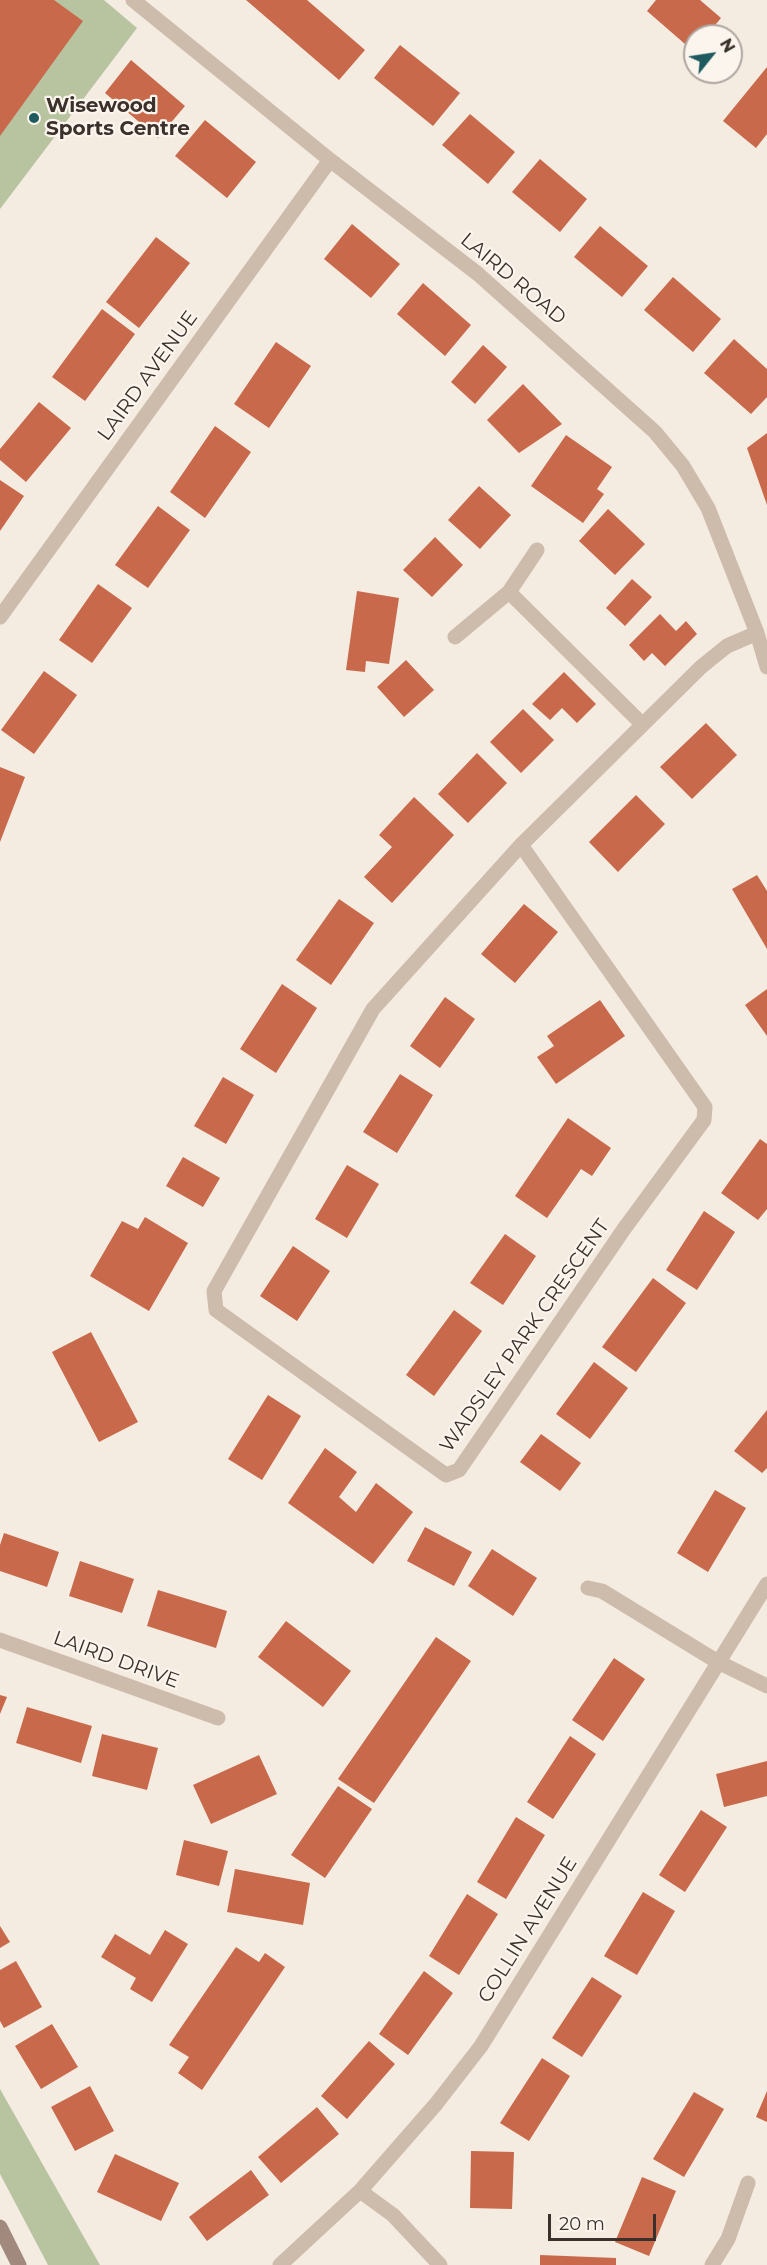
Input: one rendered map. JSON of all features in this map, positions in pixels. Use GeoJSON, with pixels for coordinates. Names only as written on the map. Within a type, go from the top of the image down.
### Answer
{"type":"FeatureCollection","features":[{"type":"Feature","properties":{"kind":"street","name":"LAIRD ROAD"},"geometry":{"type":"LineString","coordinates":[[133,0],[330,160],[477,274],[655,432],[683,466],[708,508],[757,633],[767,667]]}},
{"type":"Feature","properties":{"kind":"street","name":"LAIRD AVENUE"},"geometry":{"type":"LineString","coordinates":[[0,617],[330,160]]}},
{"type":"Feature","properties":{"kind":"street"},"geometry":{"type":"LineString","coordinates":[[455,637],[509,592],[537,550]]}},
{"type":"Feature","properties":{"kind":"street"},"geometry":{"type":"LineString","coordinates":[[509,592],[642,724]]}},
{"type":"Feature","properties":{"kind":"street","name":"WADSLEY PARK CRESCENT"},"geometry":{"type":"LineString","coordinates":[[521,845],[705,1107],[704,1120],[624,1229],[459,1470],[446,1475],[216,1310],[214,1291],[373,1009],[521,845],[642,724],[701,667],[727,646],[757,633]]}},
{"type":"Feature","properties":{"kind":"street","name":"COLLIN AVENUE"},"geometry":{"type":"LineString","coordinates":[[280,2265],[360,2191],[436,2104],[481,2046],[767,1584]]}},
{"type":"Feature","properties":{"kind":"street"},"geometry":{"type":"LineString","coordinates":[[588,1588],[602,1591],[718,1662],[767,1686]]}},
{"type":"Feature","properties":{"kind":"street","name":"LAIRD DRIVE"},"geometry":{"type":"LineString","coordinates":[[0,1640],[218,1718]]}},
{"type":"Feature","properties":{"kind":"street"},"geometry":{"type":"LineString","coordinates":[[712,2265],[728,2239],[748,2183]]}},
{"type":"Feature","properties":{"kind":"street"},"geometry":{"type":"LineString","coordinates":[[360,2191],[393,2216],[440,2265]]}},
{"type":"Feature","properties":{"kind":"street"},"geometry":{"type":"LineString","coordinates":[[0,2227],[19,2265]]}},
{"type":"Feature","properties":{"kind":"green space","name":"Wisewood Sports Centre"},"geometry":{"type":"Polygon","coordinates":[[[0,0],[104,0],[137,28],[0,209],[0,0]]]}},
{"type":"Feature","properties":{"kind":"green space"},"geometry":{"type":"Polygon","coordinates":[[[0,2089],[100,2265],[48,2265],[0,2174],[0,2089]]]}},
{"type":"Feature","properties":{"kind":"building","name":"Wisewood Sports Centre"},"geometry":{"type":"Polygon","coordinates":[[[0,0],[54,0],[83,21],[0,136],[0,0]]]}},
{"type":"Feature","properties":{"kind":"building"},"geometry":{"type":"Polygon","coordinates":[[[246,0],[307,0],[365,50],[339,80],[246,0]]]}},
{"type":"Feature","properties":{"kind":"building"},"geometry":{"type":"Polygon","coordinates":[[[656,0],[700,0],[721,18],[716,24],[683,24],[683,42],[647,11],[656,0]]]}},
{"type":"Feature","properties":{"kind":"building"},"geometry":{"type":"Polygon","coordinates":[[[400,45],[460,93],[433,126],[374,78],[400,45]]]}},
{"type":"Feature","properties":{"kind":"building"},"geometry":{"type":"Polygon","coordinates":[[[131,60],[185,106],[158,138],[105,93],[131,60]]]}},
{"type":"Feature","properties":{"kind":"building"},"geometry":{"type":"Polygon","coordinates":[[[767,67],[767,134],[756,148],[723,121],[767,67]]]}},
{"type":"Feature","properties":{"kind":"building"},"geometry":{"type":"Polygon","coordinates":[[[470,114],[515,152],[488,184],[442,145],[470,114]]]}},
{"type":"Feature","properties":{"kind":"building"},"geometry":{"type":"Polygon","coordinates":[[[205,120],[256,162],[227,198],[175,156],[205,120]]]}},
{"type":"Feature","properties":{"kind":"building"},"geometry":{"type":"Polygon","coordinates":[[[540,159],[587,199],[560,232],[512,192],[540,159]]]}},
{"type":"Feature","properties":{"kind":"building"},"geometry":{"type":"Polygon","coordinates":[[[352,224],[400,264],[371,298],[324,259],[352,224]]]}},
{"type":"Feature","properties":{"kind":"building"},"geometry":{"type":"Polygon","coordinates":[[[600,226],[648,266],[622,297],[574,257],[600,226]]]}},
{"type":"Feature","properties":{"kind":"building"},"geometry":{"type":"Polygon","coordinates":[[[156,237],[190,263],[139,328],[106,302],[156,237]]]}},
{"type":"Feature","properties":{"kind":"building"},"geometry":{"type":"Polygon","coordinates":[[[673,277],[721,319],[693,352],[644,310],[673,277]]]}},
{"type":"Feature","properties":{"kind":"building"},"geometry":{"type":"Polygon","coordinates":[[[423,283],[471,325],[445,356],[397,314],[423,283]]]}},
{"type":"Feature","properties":{"kind":"building"},"geometry":{"type":"Polygon","coordinates":[[[102,309],[135,334],[85,401],[52,377],[102,309]]]}},
{"type":"Feature","properties":{"kind":"building"},"geometry":{"type":"Polygon","coordinates":[[[734,339],[767,369],[767,397],[751,414],[704,373],[734,339]]]}},
{"type":"Feature","properties":{"kind":"building"},"geometry":{"type":"Polygon","coordinates":[[[276,342],[311,366],[269,428],[234,404],[276,342]]]}},
{"type":"Feature","properties":{"kind":"building"},"geometry":{"type":"Polygon","coordinates":[[[483,345],[507,367],[475,404],[451,382],[483,345]]]}},
{"type":"Feature","properties":{"kind":"building"},"geometry":{"type":"Polygon","coordinates":[[[523,384],[562,424],[519,453],[487,420],[523,384]]]}},
{"type":"Feature","properties":{"kind":"building"},"geometry":{"type":"Polygon","coordinates":[[[39,402],[71,428],[26,482],[0,460],[0,449],[39,402]]]}},
{"type":"Feature","properties":{"kind":"building"},"geometry":{"type":"Polygon","coordinates":[[[215,426],[251,452],[205,518],[170,492],[215,426]]]}},
{"type":"Feature","properties":{"kind":"building"},"geometry":{"type":"Polygon","coordinates":[[[767,433],[767,505],[747,448],[767,433]]]}},
{"type":"Feature","properties":{"kind":"building"},"geometry":{"type":"Polygon","coordinates":[[[566,435],[612,467],[597,489],[604,494],[583,523],[531,486],[566,435]]]}},
{"type":"Feature","properties":{"kind":"building"},"geometry":{"type":"Polygon","coordinates":[[[0,480],[24,496],[0,531],[0,480]]]}},
{"type":"Feature","properties":{"kind":"building"},"geometry":{"type":"Polygon","coordinates":[[[479,486],[511,515],[480,549],[448,520],[479,486]]]}},
{"type":"Feature","properties":{"kind":"building"},"geometry":{"type":"Polygon","coordinates":[[[158,506],[190,530],[148,588],[115,565],[158,506]]]}},
{"type":"Feature","properties":{"kind":"building"},"geometry":{"type":"Polygon","coordinates":[[[608,509],[645,544],[615,575],[579,541],[608,509]]]}},
{"type":"Feature","properties":{"kind":"building"},"geometry":{"type":"Polygon","coordinates":[[[435,537],[463,565],[432,597],[403,570],[435,537]]]}},
{"type":"Feature","properties":{"kind":"building"},"geometry":{"type":"Polygon","coordinates":[[[632,579],[652,597],[625,626],[606,608],[632,579]]]}},
{"type":"Feature","properties":{"kind":"building"},"geometry":{"type":"Polygon","coordinates":[[[98,584],[132,608],[92,663],[59,640],[98,584]]]}},
{"type":"Feature","properties":{"kind":"building"},"geometry":{"type":"Polygon","coordinates":[[[357,591],[399,598],[389,664],[366,661],[365,672],[346,670],[357,591]]]}},
{"type":"Feature","properties":{"kind":"building"},"geometry":{"type":"Polygon","coordinates":[[[660,614],[676,631],[686,621],[697,634],[665,666],[652,653],[644,661],[629,645],[660,614]]]}},
{"type":"Feature","properties":{"kind":"building"},"geometry":{"type":"Polygon","coordinates":[[[406,660],[434,690],[404,717],[377,687],[406,660]]]}},
{"type":"Feature","properties":{"kind":"building"},"geometry":{"type":"Polygon","coordinates":[[[44,671],[77,695],[34,754],[1,730],[44,671]]]}},
{"type":"Feature","properties":{"kind":"building"},"geometry":{"type":"Polygon","coordinates":[[[564,672],[596,704],[577,723],[562,708],[550,720],[532,704],[564,672]]]}},
{"type":"Feature","properties":{"kind":"building"},"geometry":{"type":"Polygon","coordinates":[[[523,709],[554,740],[521,773],[490,742],[523,709]]]}},
{"type":"Feature","properties":{"kind":"building"},"geometry":{"type":"Polygon","coordinates":[[[706,723],[737,755],[692,799],[660,767],[706,723]]]}},
{"type":"Feature","properties":{"kind":"building"},"geometry":{"type":"Polygon","coordinates":[[[477,753],[507,783],[468,823],[438,794],[477,753]]]}},
{"type":"Feature","properties":{"kind":"building"},"geometry":{"type":"Polygon","coordinates":[[[0,767],[25,777],[0,842],[0,767]]]}},
{"type":"Feature","properties":{"kind":"building"},"geometry":{"type":"Polygon","coordinates":[[[636,795],[665,824],[618,872],[589,842],[636,795]]]}},
{"type":"Feature","properties":{"kind":"building"},"geometry":{"type":"Polygon","coordinates":[[[414,797],[454,835],[392,903],[364,877],[392,847],[379,835],[414,797]]]}},
{"type":"Feature","properties":{"kind":"building"},"geometry":{"type":"Polygon","coordinates":[[[757,875],[767,891],[767,949],[732,889],[757,875]]]}},
{"type":"Feature","properties":{"kind":"building"},"geometry":{"type":"Polygon","coordinates":[[[339,899],[374,923],[331,985],[296,960],[339,899]]]}},
{"type":"Feature","properties":{"kind":"building"},"geometry":{"type":"Polygon","coordinates":[[[524,904],[558,932],[515,983],[481,954],[524,904]]]}},
{"type":"Feature","properties":{"kind":"building"},"geometry":{"type":"Polygon","coordinates":[[[282,984],[317,1008],[276,1073],[240,1049],[282,984]]]}},
{"type":"Feature","properties":{"kind":"building"},"geometry":{"type":"Polygon","coordinates":[[[767,989],[767,1036],[745,1005],[767,989]]]}},
{"type":"Feature","properties":{"kind":"building"},"geometry":{"type":"Polygon","coordinates":[[[445,997],[475,1019],[440,1068],[410,1046],[445,997]]]}},
{"type":"Feature","properties":{"kind":"building"},"geometry":{"type":"Polygon","coordinates":[[[600,1000],[625,1036],[556,1084],[537,1057],[554,1046],[547,1036],[600,1000]]]}},
{"type":"Feature","properties":{"kind":"building"},"geometry":{"type":"Polygon","coordinates":[[[400,1074],[433,1095],[397,1153],[363,1132],[400,1074]]]}},
{"type":"Feature","properties":{"kind":"building"},"geometry":{"type":"Polygon","coordinates":[[[223,1077],[254,1095],[226,1144],[194,1126],[223,1077]]]}},
{"type":"Feature","properties":{"kind":"building"},"geometry":{"type":"Polygon","coordinates":[[[568,1118],[611,1148],[592,1176],[581,1169],[547,1218],[515,1196],[568,1118]]]}},
{"type":"Feature","properties":{"kind":"building"},"geometry":{"type":"Polygon","coordinates":[[[760,1139],[767,1144],[767,1209],[758,1220],[721,1193],[760,1139]]]}},
{"type":"Feature","properties":{"kind":"building"},"geometry":{"type":"Polygon","coordinates":[[[183,1157],[220,1178],[203,1207],[166,1186],[183,1157]]]}},
{"type":"Feature","properties":{"kind":"building"},"geometry":{"type":"Polygon","coordinates":[[[347,1165],[379,1184],[347,1238],[315,1219],[347,1165]]]}},
{"type":"Feature","properties":{"kind":"building"},"geometry":{"type":"Polygon","coordinates":[[[704,1211],[735,1232],[697,1290],[666,1270],[704,1211]]]}},
{"type":"Feature","properties":{"kind":"building"},"geometry":{"type":"Polygon","coordinates":[[[145,1217],[188,1243],[149,1311],[90,1276],[122,1221],[138,1229],[145,1217]]]}},
{"type":"Feature","properties":{"kind":"building"},"geometry":{"type":"Polygon","coordinates":[[[505,1234],[536,1256],[503,1305],[470,1283],[505,1234]]]}},
{"type":"Feature","properties":{"kind":"building"},"geometry":{"type":"Polygon","coordinates":[[[293,1246],[330,1271],[297,1321],[260,1296],[293,1246]]]}},
{"type":"Feature","properties":{"kind":"building"},"geometry":{"type":"Polygon","coordinates":[[[653,1278],[686,1303],[636,1372],[602,1347],[653,1278]]]}},
{"type":"Feature","properties":{"kind":"building"},"geometry":{"type":"Polygon","coordinates":[[[454,1310],[482,1331],[434,1396],[406,1375],[454,1310]]]}},
{"type":"Feature","properties":{"kind":"building"},"geometry":{"type":"Polygon","coordinates":[[[91,1332],[138,1422],[99,1442],[52,1352],[91,1332]]]}},
{"type":"Feature","properties":{"kind":"building"},"geometry":{"type":"Polygon","coordinates":[[[594,1362],[628,1388],[590,1439],[556,1414],[594,1362]]]}},
{"type":"Feature","properties":{"kind":"building"},"geometry":{"type":"Polygon","coordinates":[[[268,1395],[301,1416],[262,1480],[228,1459],[268,1395]]]}},
{"type":"Feature","properties":{"kind":"building"},"geometry":{"type":"Polygon","coordinates":[[[767,1410],[767,1468],[762,1473],[734,1451],[767,1410]]]}},
{"type":"Feature","properties":{"kind":"building"},"geometry":{"type":"Polygon","coordinates":[[[541,1434],[581,1463],[560,1491],[520,1462],[541,1434]]]}},
{"type":"Feature","properties":{"kind":"building"},"geometry":{"type":"Polygon","coordinates":[[[325,1448],[357,1472],[339,1497],[356,1512],[376,1483],[413,1512],[373,1564],[288,1503],[325,1448]]]}},
{"type":"Feature","properties":{"kind":"building"},"geometry":{"type":"Polygon","coordinates":[[[715,1490],[746,1508],[708,1572],[677,1553],[715,1490]]]}},
{"type":"Feature","properties":{"kind":"building"},"geometry":{"type":"Polygon","coordinates":[[[425,1527],[472,1552],[454,1586],[407,1561],[425,1527]]]}},
{"type":"Feature","properties":{"kind":"building"},"geometry":{"type":"Polygon","coordinates":[[[4,1533],[59,1552],[47,1587],[0,1571],[0,1545],[4,1533]]]}},
{"type":"Feature","properties":{"kind":"building"},"geometry":{"type":"Polygon","coordinates":[[[492,1549],[537,1578],[513,1616],[468,1586],[492,1549]]]}},
{"type":"Feature","properties":{"kind":"building"},"geometry":{"type":"Polygon","coordinates":[[[80,1561],[134,1579],[122,1613],[69,1596],[80,1561]]]}},
{"type":"Feature","properties":{"kind":"building"},"geometry":{"type":"Polygon","coordinates":[[[158,1590],[227,1611],[216,1648],[147,1626],[158,1590]]]}},
{"type":"Feature","properties":{"kind":"building"},"geometry":{"type":"Polygon","coordinates":[[[286,1621],[351,1671],[323,1707],[258,1657],[286,1621]]]}},
{"type":"Feature","properties":{"kind":"building"},"geometry":{"type":"Polygon","coordinates":[[[436,1637],[471,1661],[374,1803],[338,1779],[436,1637]]]}},
{"type":"Feature","properties":{"kind":"building"},"geometry":{"type":"Polygon","coordinates":[[[614,1658],[645,1679],[603,1741],[572,1720],[614,1658]]]}},
{"type":"Feature","properties":{"kind":"building"},"geometry":{"type":"Polygon","coordinates":[[[0,1695],[7,1697],[0,1714],[0,1695]]]}},
{"type":"Feature","properties":{"kind":"building"},"geometry":{"type":"Polygon","coordinates":[[[27,1707],[92,1726],[81,1763],[16,1743],[27,1707]]]}},
{"type":"Feature","properties":{"kind":"building"},"geometry":{"type":"Polygon","coordinates":[[[102,1734],[158,1748],[147,1790],[92,1776],[102,1734]]]}},
{"type":"Feature","properties":{"kind":"building"},"geometry":{"type":"Polygon","coordinates":[[[570,1736],[596,1754],[553,1819],[527,1802],[570,1736]]]}},
{"type":"Feature","properties":{"kind":"building"},"geometry":{"type":"Polygon","coordinates":[[[259,1755],[277,1794],[211,1824],[193,1785],[259,1755]]]}},
{"type":"Feature","properties":{"kind":"building"},"geometry":{"type":"Polygon","coordinates":[[[767,1761],[767,1796],[724,1807],[716,1774],[767,1761]]]}},
{"type":"Feature","properties":{"kind":"building"},"geometry":{"type":"Polygon","coordinates":[[[338,1786],[372,1809],[325,1878],[291,1855],[338,1786]]]}},
{"type":"Feature","properties":{"kind":"building"},"geometry":{"type":"Polygon","coordinates":[[[701,1810],[727,1827],[685,1892],[659,1875],[701,1810]]]}},
{"type":"Feature","properties":{"kind":"building"},"geometry":{"type":"Polygon","coordinates":[[[516,1817],[545,1835],[506,1899],[477,1882],[516,1817]]]}},
{"type":"Feature","properties":{"kind":"building"},"geometry":{"type":"Polygon","coordinates":[[[184,1840],[228,1851],[219,1886],[176,1875],[184,1840]]]}},
{"type":"Feature","properties":{"kind":"building"},"geometry":{"type":"Polygon","coordinates":[[[235,1869],[310,1883],[303,1925],[227,1912],[235,1869]]]}},
{"type":"Feature","properties":{"kind":"building"},"geometry":{"type":"Polygon","coordinates":[[[643,1892],[675,1911],[637,1975],[604,1956],[643,1892]]]}},
{"type":"Feature","properties":{"kind":"building"},"geometry":{"type":"Polygon","coordinates":[[[467,1894],[498,1914],[459,1975],[429,1956],[467,1894]]]}},
{"type":"Feature","properties":{"kind":"building"},"geometry":{"type":"Polygon","coordinates":[[[0,1926],[10,1942],[0,1948],[0,1926]]]}},
{"type":"Feature","properties":{"kind":"building"},"geometry":{"type":"Polygon","coordinates":[[[165,1930],[188,1944],[152,2002],[130,1989],[136,1978],[101,1957],[115,1934],[150,1955],[165,1930]]]}},
{"type":"Feature","properties":{"kind":"building"},"geometry":{"type":"Polygon","coordinates":[[[236,1947],[259,1962],[265,1953],[285,1967],[202,2090],[178,2073],[189,2057],[169,2045],[236,1947]]]}},
{"type":"Feature","properties":{"kind":"building"},"geometry":{"type":"Polygon","coordinates":[[[16,1961],[42,2007],[4,2028],[0,2021],[0,1970],[16,1961]]]}},
{"type":"Feature","properties":{"kind":"building"},"geometry":{"type":"Polygon","coordinates":[[[424,1971],[453,1993],[408,2055],[379,2034],[424,1971]]]}},
{"type":"Feature","properties":{"kind":"building"},"geometry":{"type":"Polygon","coordinates":[[[592,1977],[622,1996],[582,2057],[552,2038],[592,1977]]]}},
{"type":"Feature","properties":{"kind":"building"},"geometry":{"type":"Polygon","coordinates":[[[52,2024],[78,2067],[41,2089],[15,2046],[52,2024]]]}},
{"type":"Feature","properties":{"kind":"building"},"geometry":{"type":"Polygon","coordinates":[[[369,2041],[395,2064],[347,2119],[321,2096],[369,2041]]]}},
{"type":"Feature","properties":{"kind":"building"},"geometry":{"type":"Polygon","coordinates":[[[542,2058],[570,2076],[529,2141],[500,2123],[542,2058]]]}},
{"type":"Feature","properties":{"kind":"building"},"geometry":{"type":"Polygon","coordinates":[[[90,2086],[114,2131],[75,2151],[51,2107],[90,2086]]]}},
{"type":"Feature","properties":{"kind":"building"},"geometry":{"type":"Polygon","coordinates":[[[767,2091],[767,2122],[756,2117],[767,2091]]]}},
{"type":"Feature","properties":{"kind":"building"},"geometry":{"type":"Polygon","coordinates":[[[694,2092],[724,2109],[684,2177],[653,2159],[694,2092]]]}},
{"type":"Feature","properties":{"kind":"building"},"geometry":{"type":"Polygon","coordinates":[[[317,2107],[339,2134],[281,2183],[258,2157],[317,2107]]]}},
{"type":"Feature","properties":{"kind":"building"},"geometry":{"type":"Polygon","coordinates":[[[471,2151],[514,2152],[512,2209],[470,2208],[471,2151]]]}},
{"type":"Feature","properties":{"kind":"building"},"geometry":{"type":"Polygon","coordinates":[[[115,2154],[179,2183],[161,2221],[97,2192],[115,2154]]]}},
{"type":"Feature","properties":{"kind":"building"},"geometry":{"type":"Polygon","coordinates":[[[251,2170],[269,2195],[207,2241],[189,2217],[251,2170]]]}},
{"type":"Feature","properties":{"kind":"building"},"geometry":{"type":"Polygon","coordinates":[[[642,2177],[676,2191],[649,2256],[615,2242],[642,2177]]]}},
{"type":"Feature","properties":{"kind":"building"},"geometry":{"type":"Polygon","coordinates":[[[540,2255],[616,2258],[616,2265],[540,2265],[540,2255]]]}},
{"type":"Feature","properties":{"kind":"place","name":"Wisewood Sports Centre"},"geometry":{"type":"Point","coordinates":[34,118]}}]}
